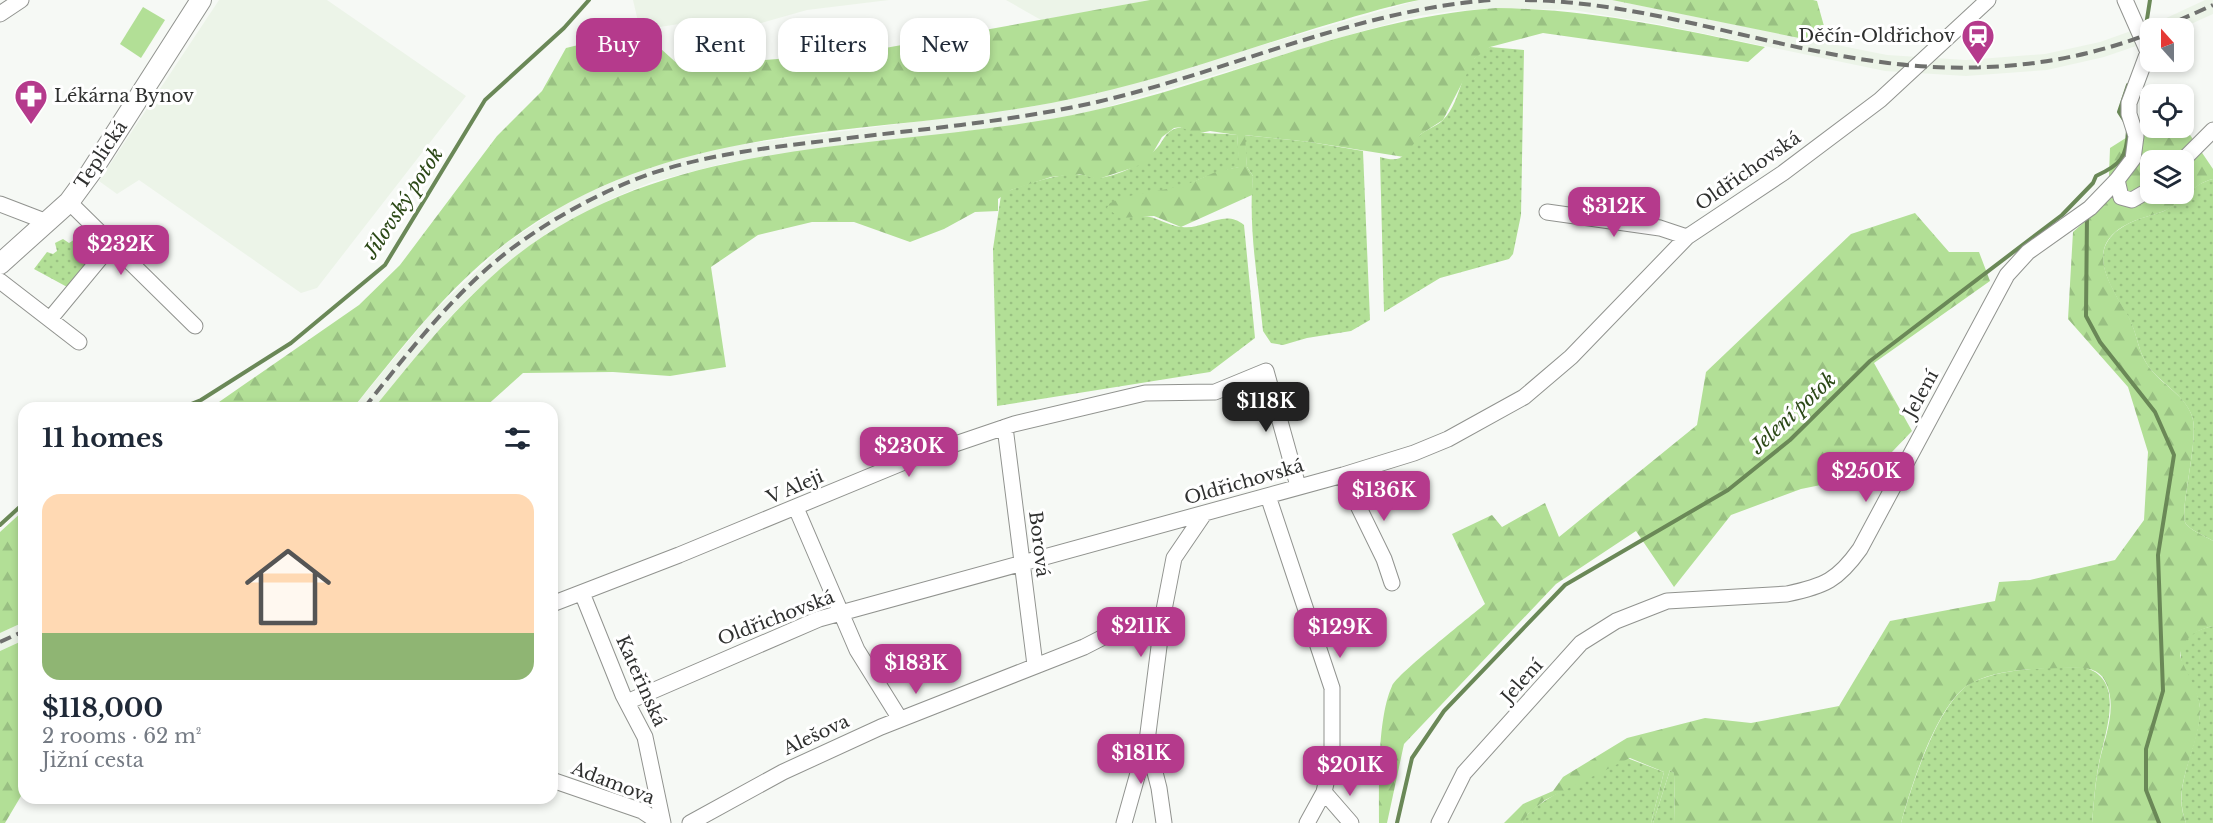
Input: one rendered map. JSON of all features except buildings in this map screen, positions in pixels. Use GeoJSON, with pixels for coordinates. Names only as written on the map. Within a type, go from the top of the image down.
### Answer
{"type":"FeatureCollection","features":[{"type":"Feature","properties":{"kind":"main road","name":"Teplická"},"geometry":{"type":"LineString","coordinates":[[0,264],[69,202],[91,172],[201,0]]}},
{"type":"Feature","properties":{"kind":"street"},"geometry":{"type":"LineString","coordinates":[[0,14],[21,0]]}},
{"type":"Feature","properties":{"kind":"street","name":"Oldřichovská"},"geometry":{"type":"LineString","coordinates":[[627,702],[809,623],[1022,562],[1343,475],[1414,453],[1448,439],[1524,397],[1571,357],[1687,237],[1783,172],[1880,100],[1987,0]]}},
{"type":"Feature","properties":{"kind":"street","name":"Jelení"},"geometry":{"type":"LineString","coordinates":[[1439,823],[1464,773],[1581,643],[1616,621],[1667,601],[1804,591],[1830,581],[1843,572],[1860,549],[2007,275],[2028,252],[2090,208],[2117,180],[2133,159],[2136,136],[2129,114],[2129,103],[2148,52],[2125,0]]}},
{"type":"Feature","properties":{"kind":"street"},"geometry":{"type":"LineString","coordinates":[[2193,150],[2213,130]]}},
{"type":"Feature","properties":{"kind":"street"},"geometry":{"type":"LineString","coordinates":[[2117,180],[2121,197],[2132,200],[2140,195]]}},
{"type":"Feature","properties":{"kind":"street"},"geometry":{"type":"LineString","coordinates":[[69,202],[195,326]]}},
{"type":"Feature","properties":{"kind":"street"},"geometry":{"type":"LineString","coordinates":[[0,204],[47,222]]}},
{"type":"Feature","properties":{"kind":"street"},"geometry":{"type":"LineString","coordinates":[[1547,212],[1660,228],[1687,237]]}},
{"type":"Feature","properties":{"kind":"street"},"geometry":{"type":"LineString","coordinates":[[50,319],[112,244]]}},
{"type":"Feature","properties":{"kind":"street"},"geometry":{"type":"LineString","coordinates":[[0,281],[79,342]]}},
{"type":"Feature","properties":{"kind":"street","name":"V Aleji"},"geometry":{"type":"LineString","coordinates":[[558,602],[796,508],[914,458],[1005,428],[1145,393],[1215,392],[1266,371],[1298,486]]}},
{"type":"Feature","properties":{"kind":"street","name":"Borová"},"geometry":{"type":"LineString","coordinates":[[1005,428],[1035,664]]}},
{"type":"Feature","properties":{"kind":"street"},"geometry":{"type":"LineString","coordinates":[[1343,475],[1384,559],[1392,583]]}},
{"type":"Feature","properties":{"kind":"street"},"geometry":{"type":"LineString","coordinates":[[1268,496],[1332,688],[1332,756],[1324,792],[1307,823]]}},
{"type":"Feature","properties":{"kind":"street"},"geometry":{"type":"LineString","coordinates":[[796,508],[857,650],[900,719]]}},
{"type":"Feature","properties":{"kind":"street"},"geometry":{"type":"LineString","coordinates":[[1124,823],[1147,741],[1162,615],[1174,558],[1204,514]]}},
{"type":"Feature","properties":{"kind":"street","name":"Kateřinská"},"geometry":{"type":"LineString","coordinates":[[582,593],[627,702],[645,737],[661,823]]}},
{"type":"Feature","properties":{"kind":"street","name":"Alešova"},"geometry":{"type":"LineString","coordinates":[[690,823],[783,772],[900,719],[1035,664],[1084,647],[1129,624],[1162,615]]}},
{"type":"Feature","properties":{"kind":"street"},"geometry":{"type":"LineString","coordinates":[[1147,741],[1159,788],[1164,823]]}},
{"type":"Feature","properties":{"kind":"street","name":"Adamova"},"geometry":{"type":"LineString","coordinates":[[558,782],[642,811],[661,823]]}},
{"type":"Feature","properties":{"kind":"street"},"geometry":{"type":"LineString","coordinates":[[1324,792],[1351,823]]}},
{"type":"Feature","properties":{"kind":"street"},"geometry":{"type":"LineString","coordinates":[[1336,806],[1336,823]]}},
{"type":"Feature","properties":{"kind":"shaded area"},"geometry":{"type":"Polygon","coordinates":[[[219,0],[327,0],[466,96],[317,288],[301,293],[139,180],[117,194],[99,181],[219,0]]]}},
{"type":"Feature","properties":{"kind":"shaded area"},"geometry":{"type":"Polygon","coordinates":[[[633,0],[889,0],[807,10],[766,22],[766,18],[674,18],[674,25],[662,27],[662,18],[637,18],[633,0]]]}},
{"type":"Feature","properties":{"kind":"shaded area"},"geometry":{"type":"Polygon","coordinates":[[[1006,0],[1150,0],[1041,20],[1006,0]]]}},
{"type":"Feature","properties":{"kind":"shaded area"},"geometry":{"type":"Polygon","coordinates":[[[1419,0],[1612,0],[1887,55],[1966,60],[2045,54],[2100,42],[2140,28],[2140,45],[2104,57],[2047,70],[1966,76],[1885,71],[1658,24],[1573,10],[1496,8],[1418,16],[1093,111],[1032,123],[725,163],[652,182],[613,198],[546,234],[515,257],[469,297],[379,402],[358,402],[430,315],[505,244],[571,200],[647,167],[722,147],[1030,107],[1089,95],[1419,0]]]}},
{"type":"Feature","properties":{"kind":"shaded area"},"geometry":{"type":"Polygon","coordinates":[[[2205,0],[2213,0],[2213,14],[2194,23],[2194,18],[2166,18],[2205,0]]]}},
{"type":"Feature","properties":{"kind":"shaded area"},"geometry":{"type":"Polygon","coordinates":[[[18,625],[18,643],[0,651],[0,633],[18,625]]]}},
{"type":"Feature","properties":{"kind":"green space"},"geometry":{"type":"Polygon","coordinates":[[[1150,0],[1419,0],[1316,28],[1146,81],[1089,95],[1013,109],[787,137],[714,150],[643,170],[573,200],[506,243],[463,280],[444,300],[358,402],[219,402],[359,305],[400,265],[497,136],[542,91],[566,48],[576,46],[576,72],[662,72],[662,50],[674,61],[674,72],[766,72],[766,60],[778,59],[778,72],[888,72],[888,47],[900,45],[900,72],[990,72],[990,29],[1150,0]]]}},
{"type":"Feature","properties":{"kind":"green space"},"geometry":{"type":"Polygon","coordinates":[[[1612,0],[1813,0],[1817,1],[1829,44],[1612,0]]]}},
{"type":"Feature","properties":{"kind":"green space"},"geometry":{"type":"Polygon","coordinates":[[[143,7],[165,20],[141,58],[120,44],[143,7]]]}},
{"type":"Feature","properties":{"kind":"green space"},"geometry":{"type":"Polygon","coordinates":[[[1496,8],[1565,12],[1665,27],[1765,47],[1748,62],[1543,33],[1490,47],[1475,58],[1443,120],[1421,134],[1404,157],[1310,142],[1245,135],[1247,167],[1253,176],[1252,195],[1181,227],[1154,216],[1120,218],[1107,208],[1110,203],[1124,197],[1183,186],[1218,171],[1239,167],[1237,135],[1210,131],[1195,134],[1181,127],[1174,128],[1162,137],[1148,161],[1135,167],[1098,179],[1079,174],[1051,177],[1011,190],[998,199],[998,211],[975,212],[944,229],[910,242],[854,222],[812,222],[758,235],[711,267],[726,367],[670,376],[613,372],[523,373],[491,402],[379,402],[456,311],[512,259],[576,217],[644,187],[716,166],[790,152],[1017,124],[1091,111],[1192,84],[1342,37],[1444,14],[1496,8]]]}},
{"type":"Feature","properties":{"kind":"green space"},"geometry":{"type":"Polygon","coordinates":[[[1490,47],[1524,50],[1521,215],[1513,254],[1509,259],[1440,278],[1384,312],[1380,157],[1400,158],[1419,136],[1443,120],[1455,102],[1467,70],[1480,53],[1490,47]]]}},
{"type":"Feature","properties":{"kind":"green space"},"geometry":{"type":"Polygon","coordinates":[[[1182,127],[1201,133],[1237,135],[1240,167],[1212,174],[1188,185],[1142,216],[1182,227],[1198,226],[1221,219],[1236,220],[1244,225],[1255,338],[1210,372],[997,406],[993,249],[1001,195],[1026,185],[1069,174],[1099,178],[1122,172],[1147,158],[1171,130],[1182,127]]]}},
{"type":"Feature","properties":{"kind":"green space"},"geometry":{"type":"Polygon","coordinates":[[[2140,129],[2140,138],[2192,138],[2213,169],[2213,179],[2194,189],[2194,150],[2140,150],[2140,204],[2176,204],[2118,230],[2108,240],[2104,251],[2107,275],[2131,321],[2143,358],[2153,372],[2185,403],[2192,416],[2193,441],[2184,517],[2189,527],[2213,541],[2213,626],[2191,635],[2184,644],[2180,656],[2195,688],[2200,708],[2199,723],[2182,794],[2182,809],[2186,823],[2092,823],[2096,778],[2109,724],[2111,703],[2103,677],[2093,670],[2075,667],[2005,672],[1982,678],[1960,692],[1937,725],[1919,767],[1901,823],[1675,823],[1674,773],[1670,770],[1653,823],[1651,823],[1664,772],[1630,758],[1545,800],[1528,814],[1522,823],[1504,823],[1523,804],[1553,791],[1563,777],[1627,738],[1705,718],[1751,723],[1839,706],[1890,621],[1995,601],[1999,582],[2030,580],[2115,560],[2144,520],[2148,452],[2128,387],[2068,319],[2073,232],[2108,201],[2110,148],[2140,129]]]}},
{"type":"Feature","properties":{"kind":"green space"},"geometry":{"type":"Polygon","coordinates":[[[1244,135],[1310,142],[1363,151],[1370,320],[1351,331],[1307,338],[1283,345],[1271,343],[1263,331],[1253,234],[1253,176],[1247,167],[1244,135]]]}},
{"type":"Feature","properties":{"kind":"green space"},"geometry":{"type":"Polygon","coordinates":[[[2213,179],[2213,541],[2189,527],[2184,517],[2193,441],[2192,416],[2180,398],[2147,365],[2131,322],[2112,289],[2104,264],[2104,252],[2108,240],[2118,230],[2134,221],[2164,211],[2174,204],[2194,204],[2194,188],[2213,179]]]}},
{"type":"Feature","properties":{"kind":"green space"},"geometry":{"type":"Polygon","coordinates":[[[1915,213],[1949,252],[1979,252],[1990,281],[1874,363],[1912,431],[1870,475],[1801,489],[1731,515],[1674,587],[1636,531],[1556,584],[1404,744],[1387,823],[1379,823],[1381,734],[1392,686],[1420,658],[1485,604],[1452,534],[1492,515],[1502,527],[1545,503],[1559,537],[1697,425],[1706,372],[1851,234],[1915,213]]]}},
{"type":"Feature","properties":{"kind":"green space"},"geometry":{"type":"Polygon","coordinates":[[[80,236],[93,240],[100,248],[69,288],[34,269],[47,252],[53,254],[57,251],[55,243],[63,239],[69,243],[80,236]]]}},
{"type":"Feature","properties":{"kind":"green space"},"geometry":{"type":"Polygon","coordinates":[[[18,516],[18,625],[0,633],[0,532],[18,516]]]}},
{"type":"Feature","properties":{"kind":"green space"},"geometry":{"type":"Polygon","coordinates":[[[2213,626],[2213,823],[2186,823],[2182,809],[2182,795],[2200,710],[2196,694],[2182,664],[2181,649],[2189,636],[2213,626]]]}},
{"type":"Feature","properties":{"kind":"green space"},"geometry":{"type":"Polygon","coordinates":[[[18,643],[18,801],[5,823],[0,823],[0,651],[18,643]]]}},
{"type":"Feature","properties":{"kind":"green space"},"geometry":{"type":"Polygon","coordinates":[[[2083,667],[2097,673],[2105,682],[2110,708],[2098,770],[2092,823],[1901,823],[1928,745],[1949,706],[1961,691],[1973,682],[1999,673],[2027,669],[2083,667]]]}},
{"type":"Feature","properties":{"kind":"green space"},"geometry":{"type":"Polygon","coordinates":[[[1627,758],[1664,772],[1651,823],[1522,823],[1527,815],[1552,796],[1627,758]]]}},
{"type":"Feature","properties":{"kind":"green space"},"geometry":{"type":"Polygon","coordinates":[[[1670,770],[1674,773],[1675,823],[1653,823],[1670,770]]]}},
{"type":"Feature","properties":{"kind":"waterway","name":"Jílovský potok"},"geometry":{"type":"LineString","coordinates":[[196,402],[291,343],[385,265],[485,100],[564,28],[589,0]]}},
{"type":"Feature","properties":{"kind":"waterway","name":"Jelení potok"},"geometry":{"type":"LineString","coordinates":[[2147,18],[2150,0]]}},
{"type":"Feature","properties":{"kind":"waterway","name":"Jelení potok"},"geometry":{"type":"LineString","coordinates":[[2126,123],[2119,112],[2128,85]]}},
{"type":"Feature","properties":{"kind":"waterway","name":"Jelení potok"},"geometry":{"type":"LineString","coordinates":[[1397,823],[1412,758],[1444,711],[1565,585],[1728,490],[1790,440],[1870,361],[2062,215],[2093,183],[2096,176],[2111,168],[2121,159],[2126,147],[2128,130]]}},
{"type":"Feature","properties":{"kind":"waterway"},"geometry":{"type":"LineString","coordinates":[[2087,215],[2086,316],[2100,342],[2155,412],[2174,455],[2158,555],[2163,691],[2146,749],[2146,790],[2159,823]]}},
{"type":"Feature","properties":{"kind":"waterway","name":"Jílovský potok"},"geometry":{"type":"LineString","coordinates":[[0,525],[18,508]]}},
{"type":"Feature","properties":{"kind":"railway"},"geometry":{"type":"LineString","coordinates":[[369,402],[433,324],[490,266],[511,249],[560,217],[594,198],[647,175],[690,162],[735,153],[1055,111],[1189,77],[1288,45],[1388,17],[1439,6],[1491,0]]}},
{"type":"Feature","properties":{"kind":"railway"},"geometry":{"type":"LineString","coordinates":[[1525,0],[1617,9],[1842,56],[1921,66],[1988,67],[2054,60],[2087,53],[2140,37]]}},
{"type":"Feature","properties":{"kind":"railway"},"geometry":{"type":"LineString","coordinates":[[2184,18],[2213,5]]}},
{"type":"Feature","properties":{"kind":"railway"},"geometry":{"type":"LineString","coordinates":[[0,642],[18,634]]}},
{"type":"Feature","properties":{"kind":"place","name":"Děčín-Oldřichov"},"geometry":{"type":"Point","coordinates":[1978,65]}},
{"type":"Feature","properties":{"kind":"place","name":"Lékárna Bynov"},"geometry":{"type":"Point","coordinates":[31,125]}}]}
